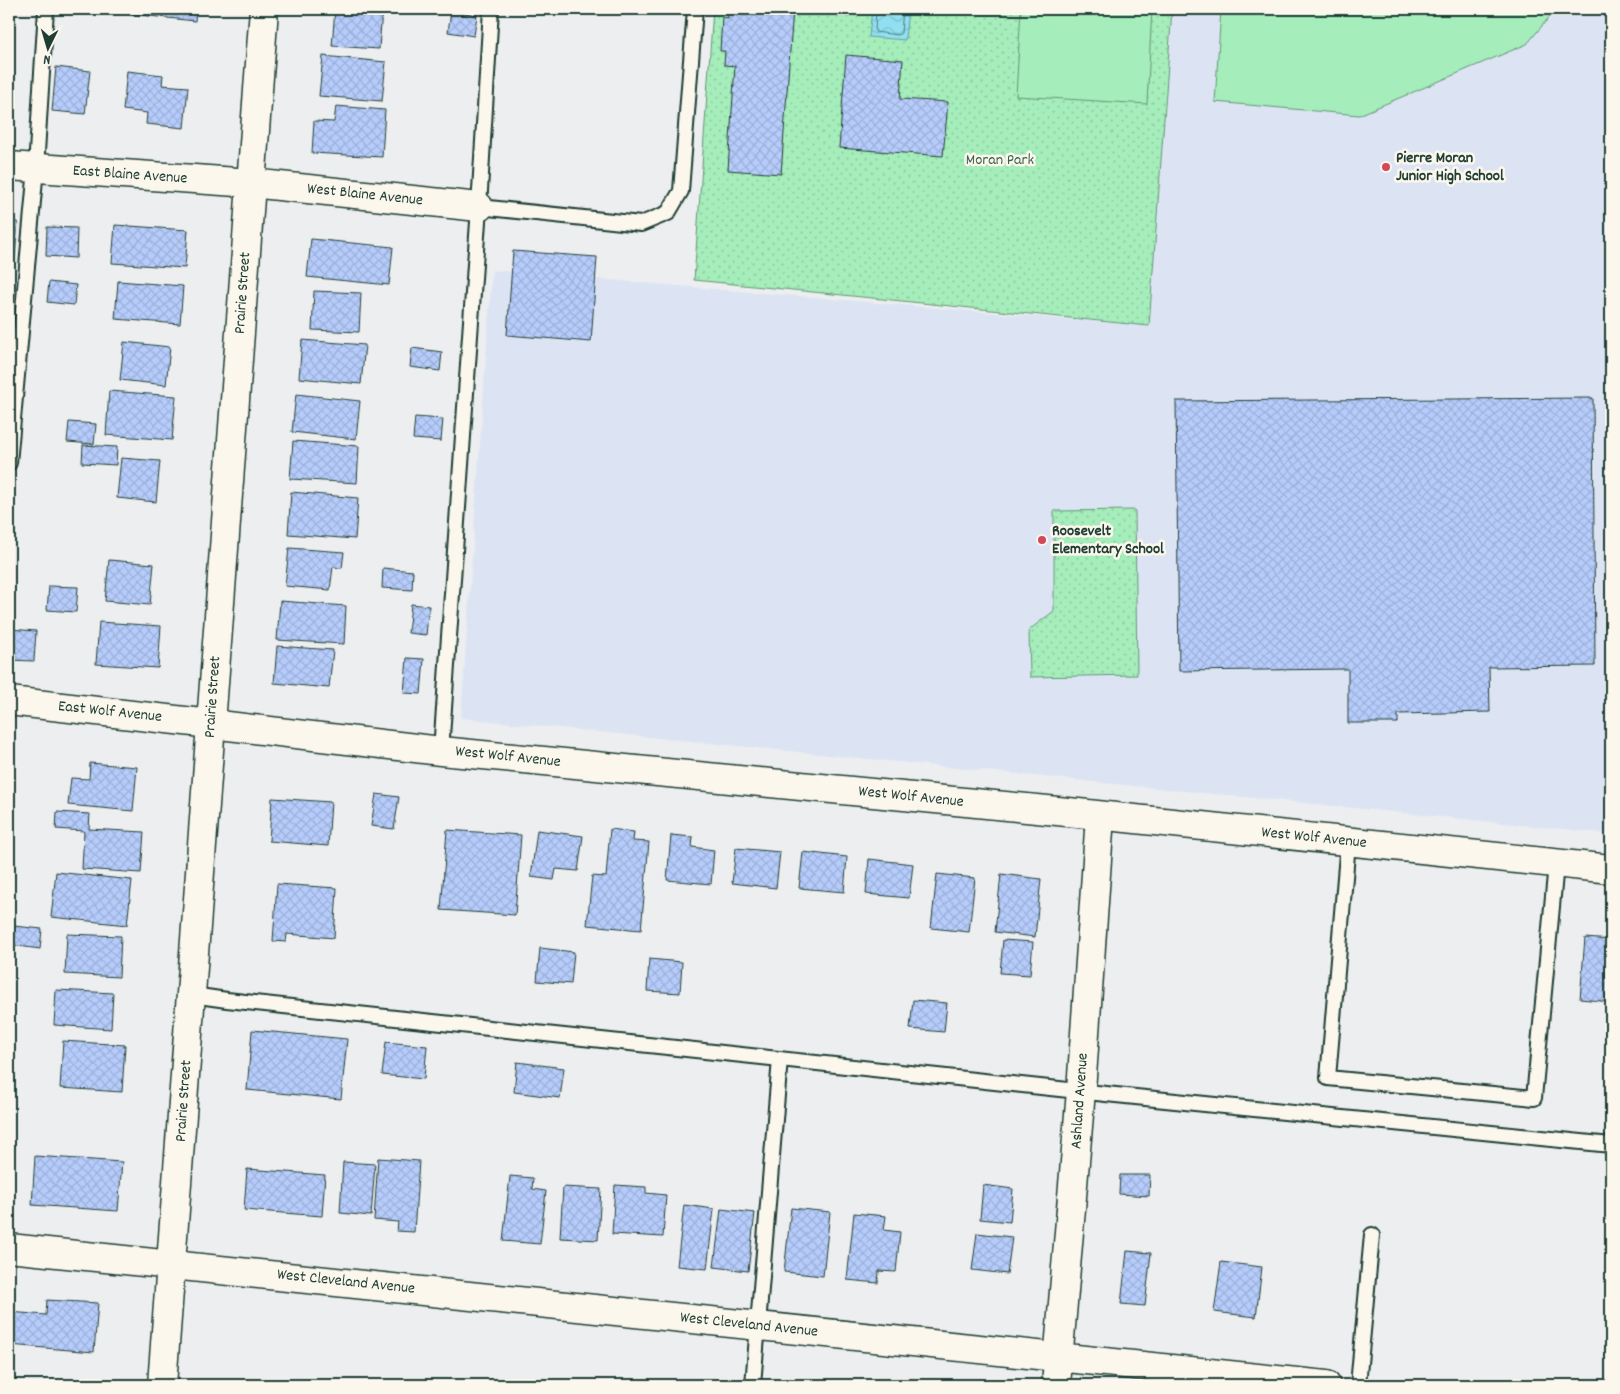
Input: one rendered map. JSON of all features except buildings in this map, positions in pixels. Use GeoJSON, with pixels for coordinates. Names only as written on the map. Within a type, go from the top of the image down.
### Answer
{"type":"FeatureCollection","features":[{"type":"Feature","properties":{"kind":"street","name":"Prairie Street"},"geometry":{"type":"LineString","coordinates":[[162,1385],[264,9]]}},
{"type":"Feature","properties":{"kind":"street","name":"East Blaine Avenue"},"geometry":{"type":"LineString","coordinates":[[9,166],[251,183]]}},
{"type":"Feature","properties":{"kind":"street","name":"West Blaine Avenue"},"geometry":{"type":"LineString","coordinates":[[251,183],[479,207]]}},
{"type":"Feature","properties":{"kind":"street","name":"East Wolf Avenue"},"geometry":{"type":"LineString","coordinates":[[9,701],[211,724]]}},
{"type":"Feature","properties":{"kind":"street","name":"West Wolf Avenue"},"geometry":{"type":"LineString","coordinates":[[211,724],[441,750],[1611,869]]}},
{"type":"Feature","properties":{"kind":"street","name":"Ashland Avenue"},"geometry":{"type":"LineString","coordinates":[[1056,1385],[1081,1091],[1100,816]]}},
{"type":"Feature","properties":{"kind":"street","name":"West Cleveland Avenue"},"geometry":{"type":"LineString","coordinates":[[9,1248],[1326,1385]]}},
{"type":"Feature","properties":{"kind":"lane"},"geometry":{"type":"LineString","coordinates":[[9,463],[36,168],[46,9]]}},
{"type":"Feature","properties":{"kind":"lane"},"geometry":{"type":"LineString","coordinates":[[441,750],[491,9]]}},
{"type":"Feature","properties":{"kind":"lane"},"geometry":{"type":"LineString","coordinates":[[479,207],[641,224],[668,213],[681,191],[695,9]]}},
{"type":"Feature","properties":{"kind":"lane"},"geometry":{"type":"LineString","coordinates":[[1348,842],[1328,1078],[1534,1098],[1556,864]]}},
{"type":"Feature","properties":{"kind":"lane"},"geometry":{"type":"LineString","coordinates":[[192,995],[1081,1091],[1611,1144]]}},
{"type":"Feature","properties":{"kind":"lane"},"geometry":{"type":"LineString","coordinates":[[753,1385],[780,1059]]}},
{"type":"Feature","properties":{"kind":"lane"},"geometry":{"type":"LineString","coordinates":[[1358,1385],[1372,1235]]}},
{"type":"Feature","properties":{"kind":"shaded area","name":"Roosevelt Elementary School"},"geometry":{"type":"Polygon","coordinates":[[[1172,9],[1611,9],[1611,834],[461,718],[492,270],[1148,326],[1172,9]]]}},
{"type":"Feature","properties":{"kind":"green space","name":"Moran Park"},"geometry":{"type":"Polygon","coordinates":[[[713,9],[1172,9],[1149,326],[694,280],[713,9]]]}},
{"type":"Feature","properties":{"kind":"green space"},"geometry":{"type":"Polygon","coordinates":[[[1021,9],[1152,9],[1147,104],[1016,96],[1021,9]]]}},
{"type":"Feature","properties":{"kind":"green space"},"geometry":{"type":"Polygon","coordinates":[[[1221,9],[1556,9],[1527,44],[1359,115],[1215,102],[1221,9]]]}},
{"type":"Feature","properties":{"kind":"green space"},"geometry":{"type":"Polygon","coordinates":[[[1135,510],[1137,675],[1030,677],[1029,630],[1054,611],[1054,511],[1135,510]]]}},
{"type":"Feature","properties":{"kind":"water"},"geometry":{"type":"Polygon","coordinates":[[[872,9],[908,9],[905,40],[869,37],[872,9]]]}},
{"type":"Feature","properties":{"kind":"place","name":"Pierre Moran Junior High School"},"geometry":{"type":"Point","coordinates":[1386,167]}},
{"type":"Feature","properties":{"kind":"place","name":"Roosevelt Elementary School"},"geometry":{"type":"Point","coordinates":[1042,540]}}]}
